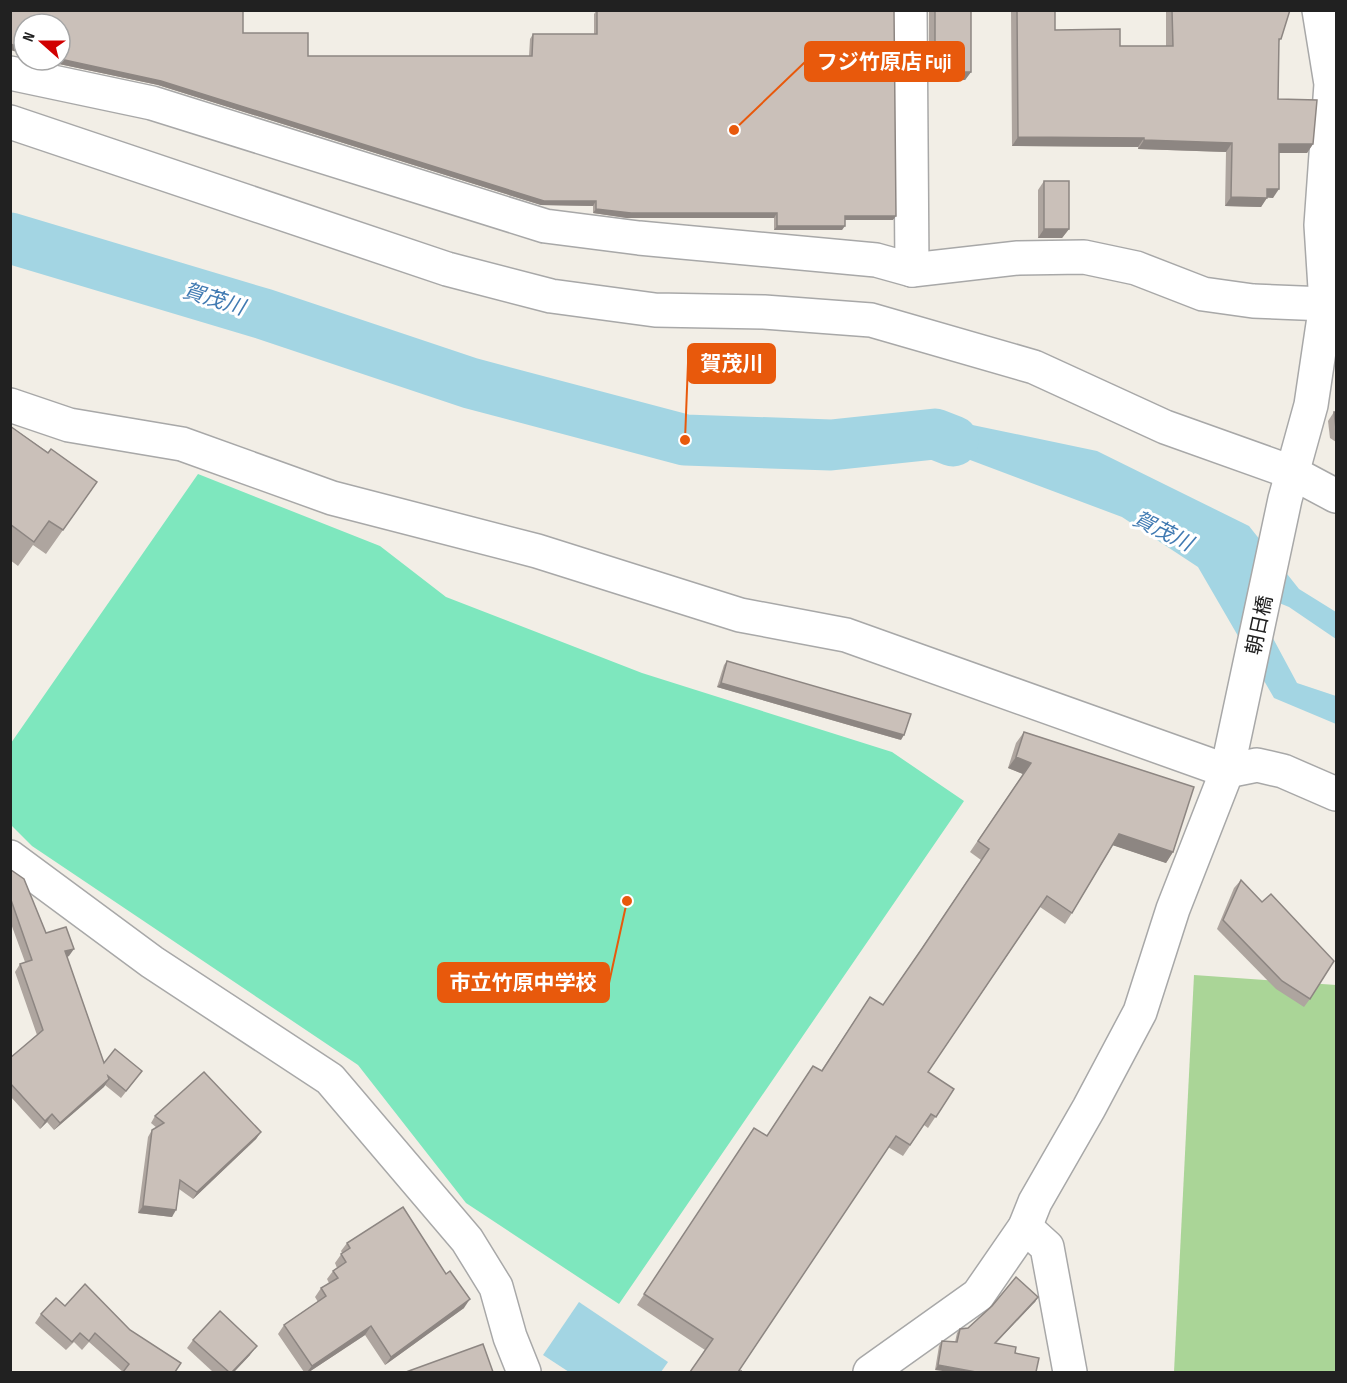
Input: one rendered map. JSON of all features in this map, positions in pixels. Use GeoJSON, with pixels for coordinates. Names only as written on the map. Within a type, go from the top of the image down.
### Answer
{"type":"FeatureCollection","features":[{"type":"Feature","properties":{"kind":"street"},"geometry":{"type":"LineString","coordinates":[[910,10],[912,270]]}},
{"type":"Feature","properties":{"kind":"street","name":"朝日橋"},"geometry":{"type":"LineString","coordinates":[[870,1372],[978,1295],[1026,1227],[1035,1202],[1140,1012],[1173,909],[1230,761],[1288,486],[1311,405],[1326,304],[1322,225],[1334,84],[1319,10]]}},
{"type":"Feature","properties":{"kind":"street"},"geometry":{"type":"LineString","coordinates":[[10,73],[152,103],[544,225],[639,238],[876,260],[912,270],[1018,258],[1084,257],[1136,268],[1203,294],[1253,301],[1326,304]]}},
{"type":"Feature","properties":{"kind":"street"},"geometry":{"type":"LineString","coordinates":[[10,122],[447,269],[550,296],[655,309],[764,312],[871,320],[1034,367],[1288,486],[1336,496]]}},
{"type":"Feature","properties":{"kind":"street"},"geometry":{"type":"LineString","coordinates":[[10,405],[69,425],[182,444],[332,498],[537,551],[740,615],[846,636],[1230,761],[1283,771],[1336,794]]}},
{"type":"Feature","properties":{"kind":"street"},"geometry":{"type":"LineString","coordinates":[[10,857],[152,962],[330,1078],[467,1240],[496,1287],[510,1337],[524,1372]]}},
{"type":"Feature","properties":{"kind":"street"},"geometry":{"type":"LineString","coordinates":[[1026,1227],[1047,1247],[1070,1372]]}},
{"type":"Feature","properties":{"kind":"green space"},"geometry":{"type":"Polygon","coordinates":[[[198,474],[380,546],[446,597],[642,673],[892,752],[964,801],[619,1304],[466,1203],[358,1065],[32,846],[11,825],[11,743],[198,474]]]}},
{"type":"Feature","properties":{"kind":"green space"},"geometry":{"type":"Polygon","coordinates":[[[1194,975],[1336,985],[1336,1372],[1174,1372],[1194,975]]]}},
{"type":"Feature","properties":{"kind":"water"},"geometry":{"type":"Polygon","coordinates":[[[934,417],[1097,451],[1249,526],[1299,589],[1336,612],[1336,639],[1289,607],[1247,590],[1297,683],[1336,696],[1336,724],[1274,698],[1198,567],[1122,517],[933,446],[883,439],[934,417]]]}},
{"type":"Feature","properties":{"kind":"water"},"geometry":{"type":"Polygon","coordinates":[[[579,1302],[668,1362],[661,1372],[569,1372],[543,1355],[579,1302]]]}},
{"type":"Feature","properties":{"kind":"building"},"geometry":{"type":"Polygon","coordinates":[[[10,10],[243,10],[243,33],[308,33],[308,56],[532,56],[533,34],[597,34],[597,10],[894,10],[896,216],[845,216],[845,226],[777,226],[777,213],[631,213],[596,209],[596,201],[544,201],[161,81],[72,62],[72,12],[12,12],[12,45],[10,44],[10,10]]]}},
{"type":"Feature","properties":{"kind":"building"},"geometry":{"type":"Polygon","coordinates":[[[935,10],[971,10],[971,72],[935,72],[935,10]]]}},
{"type":"Feature","properties":{"kind":"building"},"geometry":{"type":"Polygon","coordinates":[[[1017,10],[1055,10],[1055,30],[1120,29],[1120,46],[1173,46],[1172,10],[1290,10],[1281,39],[1279,39],[1278,99],[1317,100],[1313,144],[1279,144],[1279,189],[1267,189],[1267,198],[1231,197],[1232,143],[1144,140],[1144,138],[1018,137],[1017,10]]]}},
{"type":"Feature","properties":{"kind":"building"},"geometry":{"type":"Polygon","coordinates":[[[1044,181],[1069,181],[1069,229],[1044,229],[1044,181]]]}},
{"type":"Feature","properties":{"kind":"building"},"geometry":{"type":"Polygon","coordinates":[[[10,426],[48,453],[51,449],[97,482],[63,530],[49,521],[34,542],[10,524],[10,426]]]}},
{"type":"Feature","properties":{"kind":"building"},"geometry":{"type":"Polygon","coordinates":[[[727,661],[911,714],[904,735],[721,683],[727,661]]]}},
{"type":"Feature","properties":{"kind":"building"},"geometry":{"type":"Polygon","coordinates":[[[1024,732],[1194,787],[1173,852],[1119,834],[1072,913],[1047,896],[928,1072],[954,1089],[936,1117],[931,1114],[910,1145],[896,1136],[738,1372],[690,1372],[713,1339],[644,1294],[754,1128],[767,1136],[813,1066],[822,1071],[870,997],[883,1005],[921,950],[989,849],[978,841],[1031,763],[1016,757],[1024,732]]]}},
{"type":"Feature","properties":{"kind":"building"},"geometry":{"type":"Polygon","coordinates":[[[10,870],[24,879],[46,933],[66,927],[74,949],[65,951],[104,1063],[115,1049],[142,1071],[126,1091],[108,1076],[109,1079],[60,1123],[52,1114],[45,1121],[10,1083],[10,1058],[43,1030],[20,964],[32,960],[10,897],[10,870]]]}},
{"type":"Feature","properties":{"kind":"building"},"geometry":{"type":"Polygon","coordinates":[[[1241,880],[1262,902],[1271,894],[1334,961],[1310,999],[1282,981],[1223,920],[1241,880]]]}},
{"type":"Feature","properties":{"kind":"building"},"geometry":{"type":"Polygon","coordinates":[[[204,1072],[261,1132],[197,1192],[180,1180],[176,1210],[143,1206],[152,1130],[164,1123],[155,1116],[204,1072]]]}},
{"type":"Feature","properties":{"kind":"building"},"geometry":{"type":"Polygon","coordinates":[[[403,1207],[446,1274],[450,1271],[470,1299],[391,1357],[371,1326],[312,1366],[284,1325],[326,1296],[321,1288],[338,1278],[333,1271],[346,1262],[341,1254],[350,1248],[347,1243],[403,1207]]]}},
{"type":"Feature","properties":{"kind":"building"},"geometry":{"type":"Polygon","coordinates":[[[1016,1277],[1038,1297],[995,1343],[1016,1347],[1015,1353],[1039,1358],[1036,1372],[976,1372],[938,1365],[942,1341],[957,1342],[960,1329],[968,1328],[992,1306],[1016,1277]]]}},
{"type":"Feature","properties":{"kind":"building"},"geometry":{"type":"Polygon","coordinates":[[[85,1284],[130,1330],[181,1363],[175,1372],[123,1372],[129,1364],[95,1333],[89,1341],[80,1333],[72,1342],[41,1314],[56,1298],[65,1306],[85,1284]]]}},
{"type":"Feature","properties":{"kind":"building"},"geometry":{"type":"Polygon","coordinates":[[[220,1311],[257,1346],[232,1372],[229,1372],[193,1340],[220,1311]]]}},
{"type":"Feature","properties":{"kind":"building"},"geometry":{"type":"Polygon","coordinates":[[[483,1344],[493,1372],[406,1372],[483,1344]]]}},
{"type":"Feature","properties":{"kind":"waterway","name":"賀茂川"},"geometry":{"type":"LineString","coordinates":[[10,238],[264,314],[470,383],[685,440],[831,445],[935,434],[953,441]]}},
{"type":"Feature","properties":{"kind":"place","name":"フジ竹原店 Fuji"},"geometry":{"type":"Point","coordinates":[734,130]}},
{"type":"Feature","properties":{"kind":"place","name":"賀茂川"},"geometry":{"type":"Point","coordinates":[685,440]}},
{"type":"Feature","properties":{"kind":"place","name":"市立竹原中学校"},"geometry":{"type":"Point","coordinates":[627,901]}}]}
